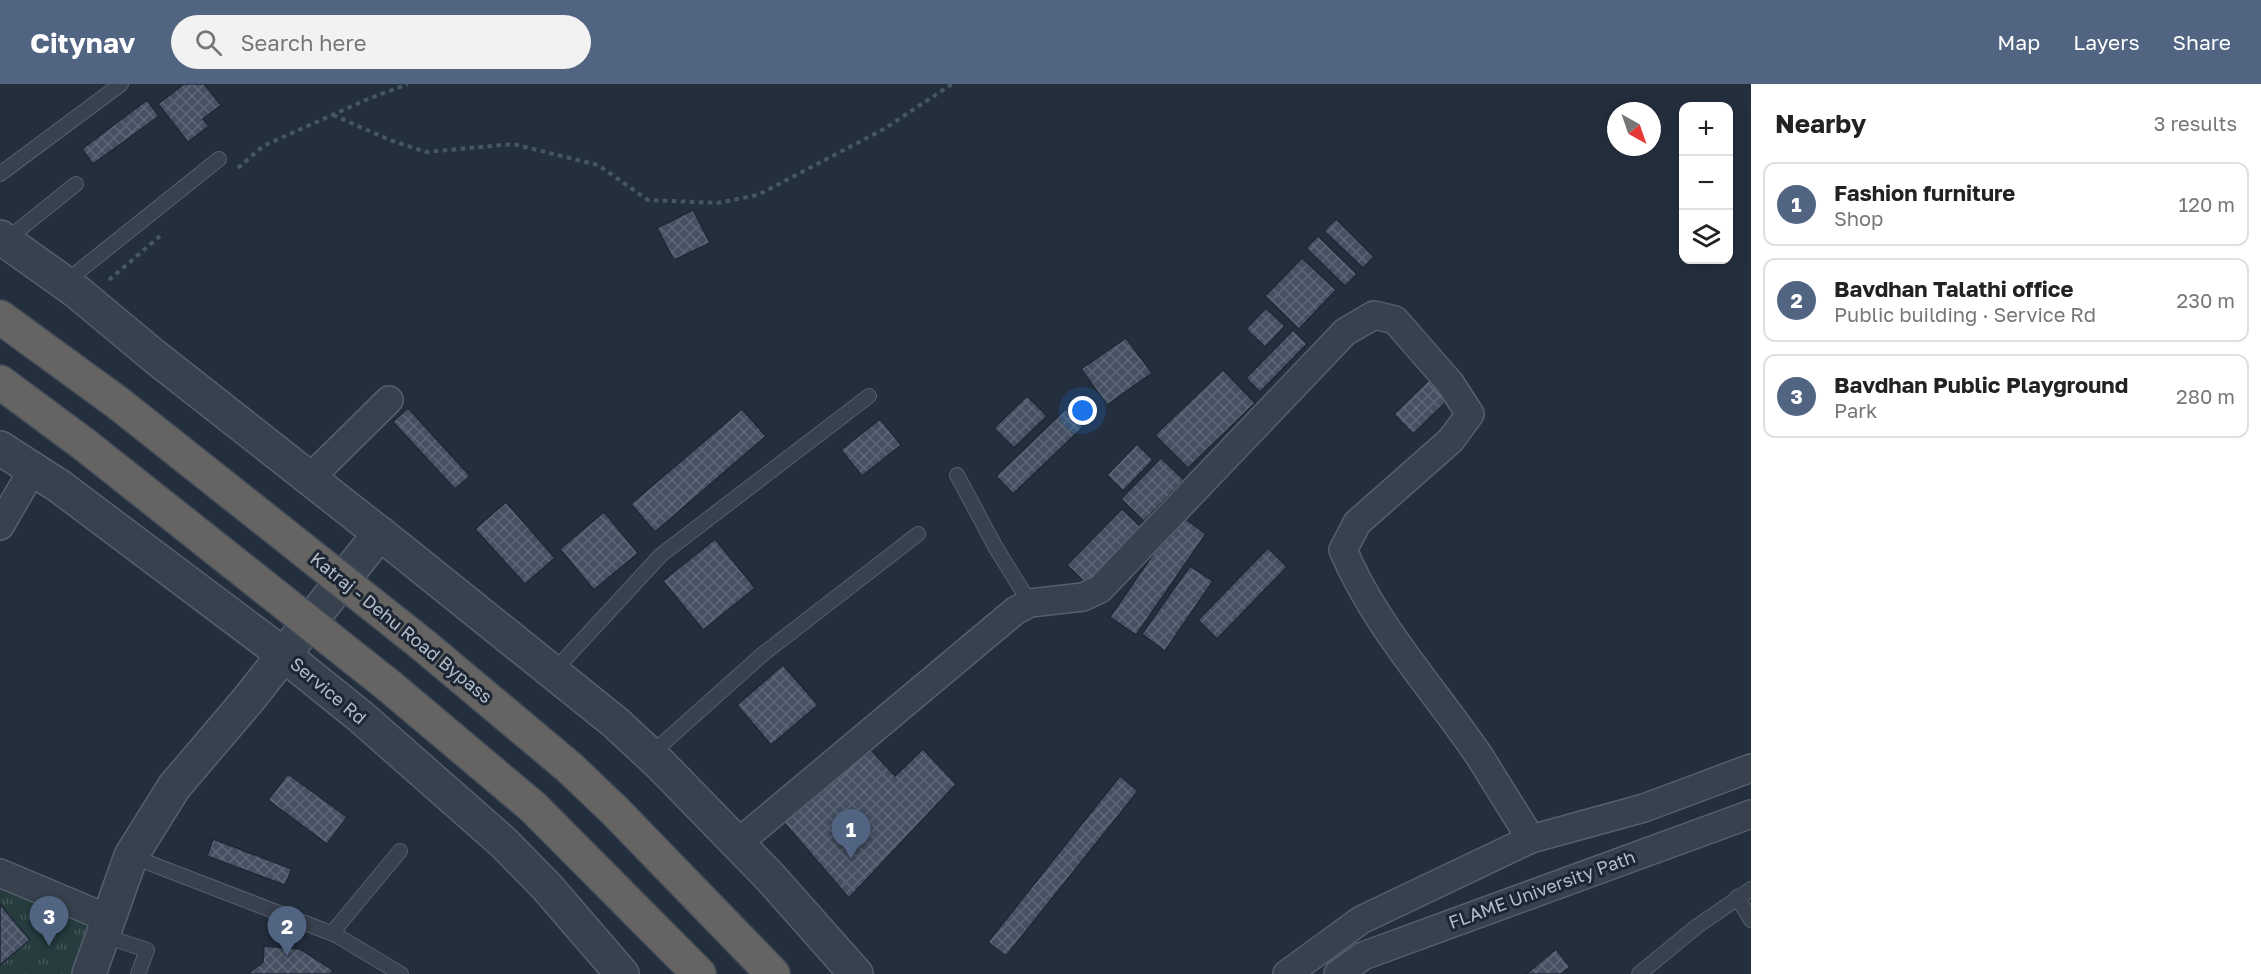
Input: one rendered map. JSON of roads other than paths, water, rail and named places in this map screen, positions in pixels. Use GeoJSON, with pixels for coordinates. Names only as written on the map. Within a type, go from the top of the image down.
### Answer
{"type":"FeatureCollection","features":[{"type":"Feature","properties":{"kind":"highway","name":"Katraj - Dehu Road Bypass"},"geometry":{"type":"LineString","coordinates":[[0,317],[118,403],[422,644],[570,768],[615,811],[773,974]]}},
{"type":"Feature","properties":{"kind":"highway"},"geometry":{"type":"LineString","coordinates":[[0,382],[85,445],[397,693],[534,807],[699,974]]}},
{"type":"Feature","properties":{"kind":"street"},"geometry":{"type":"LineString","coordinates":[[2,239],[75,292],[616,723],[738,843],[856,974]]}},
{"type":"Feature","properties":{"kind":"street"},"geometry":{"type":"LineString","coordinates":[[738,843],[1015,612],[1029,603],[1083,597],[1100,590],[1345,332],[1374,315],[1395,320],[1450,383],[1470,414],[1451,440],[1357,523],[1343,550],[1356,580],[1413,667],[1479,757],[1531,839]]}},
{"type":"Feature","properties":{"kind":"street"},"geometry":{"type":"LineString","coordinates":[[310,478],[389,400]]}},
{"type":"Feature","properties":{"kind":"street","name":"Service Rd"},"geometry":{"type":"LineString","coordinates":[[0,448],[59,486],[284,655],[361,717],[504,843],[547,887],[622,974]]}},
{"type":"Feature","properties":{"kind":"street"},"geometry":{"type":"LineString","coordinates":[[0,526],[33,469]]}},
{"type":"Feature","properties":{"kind":"street"},"geometry":{"type":"LineString","coordinates":[[88,974],[131,856],[174,787],[248,700],[380,533]]}},
{"type":"Feature","properties":{"kind":"street"},"geometry":{"type":"LineString","coordinates":[[1287,974],[1361,920],[1531,839],[1644,808],[1751,768]]}},
{"type":"Feature","properties":{"kind":"street","name":"FLAME University Path"},"geometry":{"type":"LineString","coordinates":[[1338,974],[1363,957],[1751,814]]}},
{"type":"Feature","properties":{"kind":"street"},"geometry":{"type":"LineString","coordinates":[[0,873],[104,927]]}},
{"type":"Feature","properties":{"kind":"lane"},"geometry":{"type":"LineString","coordinates":[[0,174],[121,84]]}},
{"type":"Feature","properties":{"kind":"lane"},"geometry":{"type":"LineString","coordinates":[[75,292],[219,159]]}},
{"type":"Feature","properties":{"kind":"lane"},"geometry":{"type":"LineString","coordinates":[[2,239],[76,184]]}},
{"type":"Feature","properties":{"kind":"lane"},"geometry":{"type":"LineString","coordinates":[[553,672],[662,555],[870,396]]}},
{"type":"Feature","properties":{"kind":"lane"},"geometry":{"type":"LineString","coordinates":[[957,475],[1029,603]]}},
{"type":"Feature","properties":{"kind":"lane"},"geometry":{"type":"LineString","coordinates":[[650,755],[763,654],[918,534]]}},
{"type":"Feature","properties":{"kind":"lane"},"geometry":{"type":"LineString","coordinates":[[332,933],[400,851]]}},
{"type":"Feature","properties":{"kind":"lane"},"geometry":{"type":"LineString","coordinates":[[131,856],[332,933],[401,974]]}},
{"type":"Feature","properties":{"kind":"lane"},"geometry":{"type":"LineString","coordinates":[[1639,974],[1696,927],[1751,889]]}},
{"type":"Feature","properties":{"kind":"lane"},"geometry":{"type":"LineString","coordinates":[[1737,897],[1751,920]]}},
{"type":"Feature","properties":{"kind":"lane"},"geometry":{"type":"LineString","coordinates":[[104,927],[147,950],[138,974]]}},
{"type":"Feature","properties":{"kind":"place","name":"Fashion furniture"},"geometry":{"type":"Point","coordinates":[851,859]}},
{"type":"Feature","properties":{"kind":"place","name":"Bavdhan Public Playground"},"geometry":{"type":"Point","coordinates":[49,946]}},
{"type":"Feature","properties":{"kind":"place","name":"Bavdhan Talathi office"},"geometry":{"type":"Point","coordinates":[287,956]}}]}
